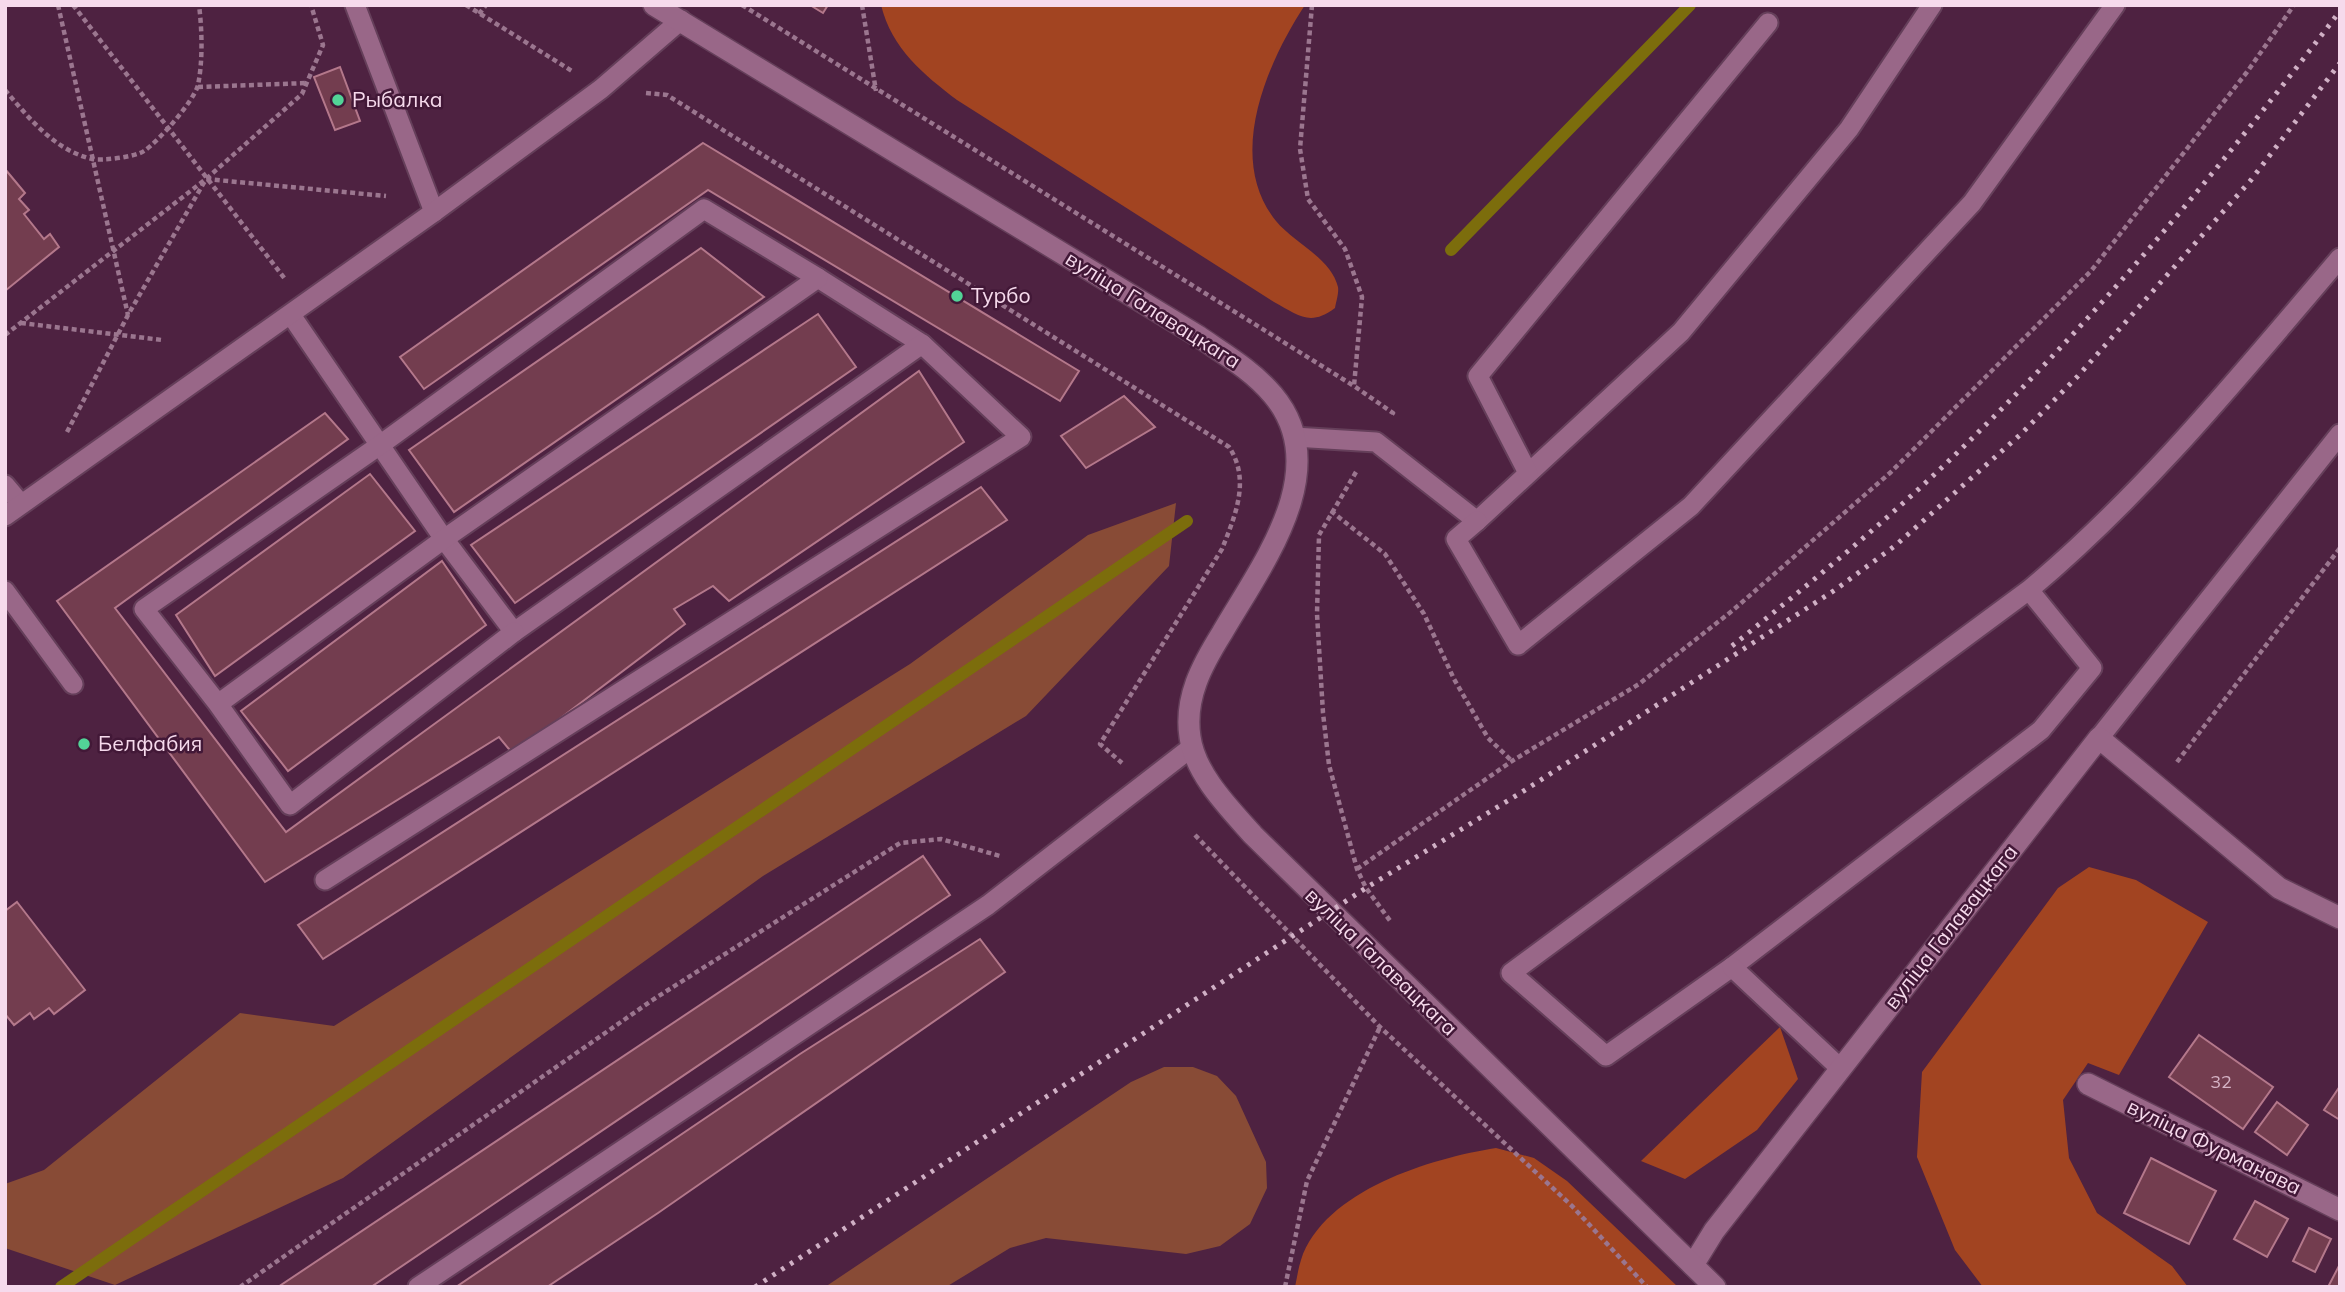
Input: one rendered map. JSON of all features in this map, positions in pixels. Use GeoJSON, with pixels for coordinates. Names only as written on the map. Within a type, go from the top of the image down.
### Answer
{"type":"FeatureCollection","features":[{"type":"Feature","properties":{"kind":"street","name":"вуліца Галавацкага"},"geometry":{"type":"LineString","coordinates":[[654,5],[1198,336],[1249,371],[1274,396],[1294,437],[1296,478],[1288,511],[1273,546],[1198,676],[1190,705],[1192,747],[1212,785],[1253,835],[1693,1265],[1714,1231],[2099,738]]}},
{"type":"Feature","properties":{"kind":"street"},"geometry":{"type":"LineString","coordinates":[[2099,738],[2279,888],[2306,904],[2340,918]]}},
{"type":"Feature","properties":{"kind":"street","name":"вуліца Фурманава"},"geometry":{"type":"LineString","coordinates":[[2088,1084],[2340,1210]]}},
{"type":"Feature","properties":{"kind":"street"},"geometry":{"type":"LineString","coordinates":[[1693,1265],[1714,1287]]}},
{"type":"Feature","properties":{"kind":"lane"},"geometry":{"type":"LineString","coordinates":[[355,5],[434,212]]}},
{"type":"Feature","properties":{"kind":"lane"},"geometry":{"type":"LineString","coordinates":[[1932,5],[1849,130],[1681,332],[1457,539],[1518,645],[1691,506],[1972,203],[2115,5]]}},
{"type":"Feature","properties":{"kind":"lane"},"geometry":{"type":"LineString","coordinates":[[5,516],[434,212],[601,89],[681,20]]}},
{"type":"Feature","properties":{"kind":"lane"},"geometry":{"type":"LineString","coordinates":[[1528,473],[1478,376],[1768,23]]}},
{"type":"Feature","properties":{"kind":"lane"},"geometry":{"type":"LineString","coordinates":[[325,880],[1021,437],[922,344],[704,209],[380,445],[144,609],[218,704],[290,805],[514,632],[922,344]]}},
{"type":"Feature","properties":{"kind":"lane"},"geometry":{"type":"LineString","coordinates":[[2029,590],[2092,668],[2041,730],[1732,967],[1606,1056],[1511,973],[2029,590],[2074,552],[2171,456],[2340,258]]}},
{"type":"Feature","properties":{"kind":"lane"},"geometry":{"type":"LineString","coordinates":[[218,704],[444,539],[818,278]]}},
{"type":"Feature","properties":{"kind":"lane"},"geometry":{"type":"LineString","coordinates":[[298,310],[380,445],[444,539],[514,632]]}},
{"type":"Feature","properties":{"kind":"lane"},"geometry":{"type":"LineString","coordinates":[[2099,738],[2340,434]]}},
{"type":"Feature","properties":{"kind":"lane"},"geometry":{"type":"LineString","coordinates":[[1294,437],[1376,442],[1477,521]]}},
{"type":"Feature","properties":{"kind":"lane"},"geometry":{"type":"LineString","coordinates":[[5,485],[21,504]]}},
{"type":"Feature","properties":{"kind":"lane"},"geometry":{"type":"LineString","coordinates":[[5,591],[73,684]]}},
{"type":"Feature","properties":{"kind":"lane"},"geometry":{"type":"LineString","coordinates":[[418,1287],[988,905],[1192,747]]}},
{"type":"Feature","properties":{"kind":"lane"},"geometry":{"type":"LineString","coordinates":[[1732,967],[1840,1069]]}},
{"type":"Feature","properties":{"kind":"path"},"geometry":{"type":"LineString","coordinates":[[58,5],[128,314]]}},
{"type":"Feature","properties":{"kind":"path"},"geometry":{"type":"LineString","coordinates":[[73,5],[206,178],[298,310]]}},
{"type":"Feature","properties":{"kind":"path"},"geometry":{"type":"LineString","coordinates":[[5,90],[33,123],[63,148],[94,160],[142,153],[168,128],[198,88],[201,22],[199,5]]}},
{"type":"Feature","properties":{"kind":"path"},"geometry":{"type":"LineString","coordinates":[[5,335],[206,178],[302,94],[323,45],[311,5]]}},
{"type":"Feature","properties":{"kind":"path"},"geometry":{"type":"LineString","coordinates":[[466,5],[601,89],[667,95],[1229,447],[1240,464],[1240,485],[1235,516],[1222,550],[1100,744],[1146,785]]}},
{"type":"Feature","properties":{"kind":"path"},"geometry":{"type":"LineString","coordinates":[[479,13],[486,5]]}},
{"type":"Feature","properties":{"kind":"path"},"geometry":{"type":"LineString","coordinates":[[742,5],[876,91],[1354,386],[1393,413],[1319,534],[1317,614],[1329,765],[1357,869],[1366,888],[1398,931]]}},
{"type":"Feature","properties":{"kind":"path"},"geometry":{"type":"LineString","coordinates":[[862,5],[876,91]]}},
{"type":"Feature","properties":{"kind":"path"},"geometry":{"type":"LineString","coordinates":[[1312,5],[1300,149],[1308,199],[1345,249],[1362,297],[1354,386]]}},
{"type":"Feature","properties":{"kind":"path"},"geometry":{"type":"LineString","coordinates":[[1357,869],[1512,761],[1639,684],[1732,611],[1891,472],[2091,271],[2247,72],[2294,5]]}},
{"type":"Feature","properties":{"kind":"path"},"geometry":{"type":"LineString","coordinates":[[198,88],[307,82]]}},
{"type":"Feature","properties":{"kind":"path"},"geometry":{"type":"LineString","coordinates":[[206,178],[386,195]]}},
{"type":"Feature","properties":{"kind":"path"},"geometry":{"type":"LineString","coordinates":[[65,436],[128,314],[206,178]]}},
{"type":"Feature","properties":{"kind":"path"},"geometry":{"type":"LineString","coordinates":[[21,323],[162,340]]}},
{"type":"Feature","properties":{"kind":"path"},"geometry":{"type":"LineString","coordinates":[[1331,511],[1385,554],[1424,614],[1454,679],[1488,738],[1512,761]]}},
{"type":"Feature","properties":{"kind":"path"},"geometry":{"type":"LineString","coordinates":[[2157,788],[2340,548]]}},
{"type":"Feature","properties":{"kind":"path"},"geometry":{"type":"LineString","coordinates":[[1195,835],[1380,1027],[1572,1206],[1647,1287]]}},
{"type":"Feature","properties":{"kind":"path"},"geometry":{"type":"LineString","coordinates":[[240,1287],[654,999],[900,842],[941,839],[1015,860],[1031,872]]}},
{"type":"Feature","properties":{"kind":"path"},"geometry":{"type":"LineString","coordinates":[[1285,1287],[1307,1181],[1380,1027]]}},
{"type":"Feature","properties":{"kind":"shaded area"},"geometry":{"type":"Polygon","coordinates":[[[881,5],[1305,5],[1277,54],[1266,82],[1257,111],[1253,140],[1254,169],[1261,196],[1276,221],[1320,259],[1334,277],[1338,287],[1335,308],[1311,318],[1290,311],[957,100],[921,70],[901,48],[886,21],[881,5]]]}},
{"type":"Feature","properties":{"kind":"shaded area"},"geometry":{"type":"Polygon","coordinates":[[[1176,503],[1169,566],[1026,716],[763,876],[343,1178],[115,1285],[5,1248],[5,1184],[44,1170],[240,1013],[334,1026],[910,664],[1088,535],[1176,503]]]}},
{"type":"Feature","properties":{"kind":"shaded area"},"geometry":{"type":"Polygon","coordinates":[[[2089,867],[2136,880],[2208,922],[2119,1075],[2088,1063],[2063,1100],[2069,1158],[2097,1213],[2172,1266],[2188,1287],[1983,1287],[1955,1250],[1917,1157],[1922,1072],[2058,888],[2089,867]]]}},
{"type":"Feature","properties":{"kind":"shaded area"},"geometry":{"type":"Polygon","coordinates":[[[1780,1027],[1798,1079],[1757,1130],[1685,1179],[1641,1161],[1780,1027]]]}},
{"type":"Feature","properties":{"kind":"shaded area"},"geometry":{"type":"Polygon","coordinates":[[[1164,1067],[1193,1067],[1217,1076],[1236,1096],[1266,1162],[1267,1188],[1250,1224],[1220,1246],[1186,1254],[1046,1238],[1010,1248],[946,1287],[825,1287],[1131,1082],[1164,1067]]]}},
{"type":"Feature","properties":{"kind":"shaded area"},"geometry":{"type":"Polygon","coordinates":[[[1496,1148],[1534,1158],[1567,1181],[1678,1287],[1295,1287],[1301,1260],[1313,1236],[1332,1214],[1356,1196],[1412,1169],[1496,1148]]]}},
{"type":"Feature","properties":{"kind":"building"},"geometry":{"type":"Polygon","coordinates":[[[810,5],[828,5],[823,13],[810,5]]]}},
{"type":"Feature","properties":{"kind":"building"},"geometry":{"type":"Polygon","coordinates":[[[340,67],[360,121],[335,130],[314,77],[340,67]]]}},
{"type":"Feature","properties":{"kind":"building"},"geometry":{"type":"Polygon","coordinates":[[[703,143],[1079,371],[1060,401],[708,190],[424,389],[400,357],[703,143]]]}},
{"type":"Feature","properties":{"kind":"building"},"geometry":{"type":"Polygon","coordinates":[[[5,169],[25,193],[19,199],[29,210],[24,214],[44,239],[50,234],[59,247],[5,291],[5,169]]]}},
{"type":"Feature","properties":{"kind":"building"},"geometry":{"type":"Polygon","coordinates":[[[701,248],[764,297],[454,512],[409,450],[701,248]]]}},
{"type":"Feature","properties":{"kind":"building"},"geometry":{"type":"Polygon","coordinates":[[[818,314],[856,367],[515,603],[471,545],[818,314]]]}},
{"type":"Feature","properties":{"kind":"building"},"geometry":{"type":"Polygon","coordinates":[[[919,371],[964,442],[729,601],[713,586],[674,609],[685,624],[513,754],[499,737],[265,882],[57,601],[325,413],[348,439],[115,608],[286,832],[919,371]]]}},
{"type":"Feature","properties":{"kind":"building"},"geometry":{"type":"Polygon","coordinates":[[[1124,396],[1155,427],[1086,468],[1061,436],[1124,396]]]}},
{"type":"Feature","properties":{"kind":"building"},"geometry":{"type":"Polygon","coordinates":[[[370,474],[415,531],[215,676],[176,615],[370,474]]]}},
{"type":"Feature","properties":{"kind":"building"},"geometry":{"type":"Polygon","coordinates":[[[981,487],[1007,520],[323,959],[298,925],[981,487]]]}},
{"type":"Feature","properties":{"kind":"building"},"geometry":{"type":"Polygon","coordinates":[[[442,561],[486,625],[288,771],[241,711],[442,561]]]}},
{"type":"Feature","properties":{"kind":"building"},"geometry":{"type":"Polygon","coordinates":[[[923,856],[950,895],[371,1287],[278,1287],[923,856]]]}},
{"type":"Feature","properties":{"kind":"building"},"geometry":{"type":"Polygon","coordinates":[[[17,902],[85,990],[54,1014],[49,1008],[34,1019],[30,1013],[14,1025],[5,1014],[5,911],[17,902]]]}},
{"type":"Feature","properties":{"kind":"building"},"geometry":{"type":"Polygon","coordinates":[[[980,939],[1005,972],[547,1287],[456,1287],[800,1054],[980,939]]]}},
{"type":"Feature","properties":{"kind":"building"},"geometry":{"type":"Polygon","coordinates":[[[2199,1035],[2273,1087],[2243,1129],[2169,1077],[2199,1035]]]}},
{"type":"Feature","properties":{"kind":"building"},"geometry":{"type":"Polygon","coordinates":[[[2340,1086],[2340,1120],[2324,1110],[2340,1086]]]}},
{"type":"Feature","properties":{"kind":"building"},"geometry":{"type":"Polygon","coordinates":[[[2277,1102],[2308,1125],[2287,1155],[2255,1132],[2277,1102]]]}},
{"type":"Feature","properties":{"kind":"building"},"geometry":{"type":"Polygon","coordinates":[[[2151,1158],[2216,1191],[2189,1244],[2124,1213],[2151,1158]]]}},
{"type":"Feature","properties":{"kind":"building"},"geometry":{"type":"Polygon","coordinates":[[[2255,1201],[2288,1219],[2267,1257],[2234,1239],[2255,1201]]]}},
{"type":"Feature","properties":{"kind":"building"},"geometry":{"type":"Polygon","coordinates":[[[2309,1228],[2331,1239],[2315,1272],[2293,1261],[2309,1228]]]}},
{"type":"Feature","properties":{"kind":"building"},"geometry":{"type":"Polygon","coordinates":[[[2340,1264],[2340,1287],[2328,1287],[2340,1264]]]}},
{"type":"Feature","properties":{"kind":"waterway"},"geometry":{"type":"LineString","coordinates":[[1451,250],[1690,5]]}},
{"type":"Feature","properties":{"kind":"waterway"},"geometry":{"type":"LineString","coordinates":[[61,1287],[1187,521]]}},
{"type":"Feature","properties":{"kind":"railway"},"geometry":{"type":"LineString","coordinates":[[1732,646],[1904,503],[2010,401],[2157,239],[2340,11]]}},
{"type":"Feature","properties":{"kind":"railway"},"geometry":{"type":"LineString","coordinates":[[755,1287],[1366,888],[1522,792],[1835,590],[1896,545],[2021,434],[2078,376],[2251,180],[2340,63]]}},
{"type":"Feature","properties":{"kind":"place","name":"Рыбалка"},"geometry":{"type":"Point","coordinates":[338,100]}},
{"type":"Feature","properties":{"kind":"place","name":"Турбо"},"geometry":{"type":"Point","coordinates":[957,296]}},
{"type":"Feature","properties":{"kind":"place","name":"Белфабия"},"geometry":{"type":"Point","coordinates":[84,744]}}]}
